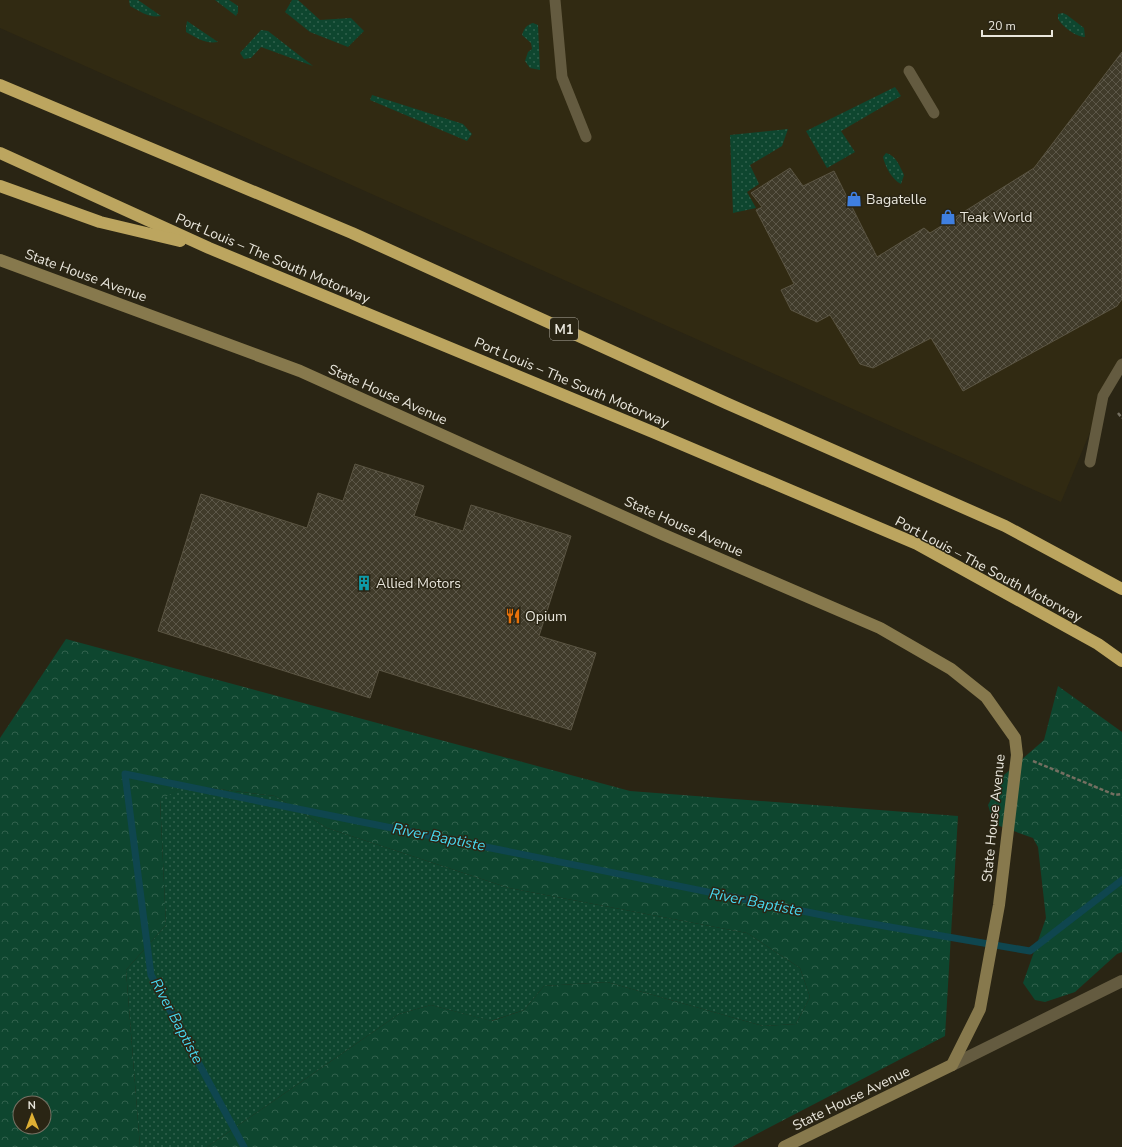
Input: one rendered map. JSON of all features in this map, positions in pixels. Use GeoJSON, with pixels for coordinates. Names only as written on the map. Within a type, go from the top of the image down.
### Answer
{"type":"FeatureCollection","features":[{"type":"Feature","properties":{"kind":"highway","name":"M1"},"geometry":{"type":"LineString","coordinates":[[0,85],[352,233],[734,406],[1005,526],[1122,589]]}},
{"type":"Feature","properties":{"kind":"highway","name":"Port Louis – The South Motorway"},"geometry":{"type":"LineString","coordinates":[[0,153],[209,248],[655,433],[917,544],[1098,644],[1122,661]]}},
{"type":"Feature","properties":{"kind":"highway"},"geometry":{"type":"LineString","coordinates":[[0,186],[100,222],[209,248]]}},
{"type":"Feature","properties":{"kind":"street","name":"State House Avenue"},"geometry":{"type":"LineString","coordinates":[[0,260],[300,371],[655,531],[880,628],[951,669],[986,697],[1015,738],[1017,754],[999,904],[980,1009],[952,1065]]}},
{"type":"Feature","properties":{"kind":"street","name":"State House Avenue"},"geometry":{"type":"LineString","coordinates":[[784,1147],[1122,981]]}},
{"type":"Feature","properties":{"kind":"lane"},"geometry":{"type":"LineString","coordinates":[[555,0],[562,77],[586,137]]}},
{"type":"Feature","properties":{"kind":"lane"},"geometry":{"type":"LineString","coordinates":[[909,72],[934,113]]}},
{"type":"Feature","properties":{"kind":"lane"},"geometry":{"type":"LineString","coordinates":[[1090,462],[1103,396],[1122,364]]}},
{"type":"Feature","properties":{"kind":"path"},"geometry":{"type":"LineString","coordinates":[[1017,754],[1115,795],[1122,794]]}},
{"type":"Feature","properties":{"kind":"shaded area","name":"Bagatelle"},"geometry":{"type":"Polygon","coordinates":[[[0,0],[1122,0],[1122,355],[1061,502],[0,28],[0,0]]]}},
{"type":"Feature","properties":{"kind":"green space"},"geometry":{"type":"Polygon","coordinates":[[[129,0],[138,0],[161,16],[153,16],[141,12],[130,6],[129,0]]]}},
{"type":"Feature","properties":{"kind":"green space"},"geometry":{"type":"Polygon","coordinates":[[[215,0],[229,0],[238,6],[236,16],[215,0]]]}},
{"type":"Feature","properties":{"kind":"green space"},"geometry":{"type":"Polygon","coordinates":[[[292,0],[298,0],[320,20],[351,18],[364,31],[348,47],[310,32],[285,12],[292,0]]]}},
{"type":"Feature","properties":{"kind":"green space"},"geometry":{"type":"Polygon","coordinates":[[[1063,13],[1084,28],[1085,37],[1081,37],[1070,31],[1063,25],[1058,19],[1058,14],[1063,13]]]}},
{"type":"Feature","properties":{"kind":"green space"},"geometry":{"type":"Polygon","coordinates":[[[187,21],[218,42],[205,41],[186,32],[187,21]]]}},
{"type":"Feature","properties":{"kind":"green space"},"geometry":{"type":"Polygon","coordinates":[[[533,23],[538,25],[540,70],[530,68],[525,61],[528,52],[532,49],[531,43],[522,35],[526,28],[533,23]]]}},
{"type":"Feature","properties":{"kind":"green space"},"geometry":{"type":"Polygon","coordinates":[[[261,30],[268,31],[313,66],[261,47],[251,58],[244,59],[240,53],[261,30]]]}},
{"type":"Feature","properties":{"kind":"green space"},"geometry":{"type":"Polygon","coordinates":[[[895,87],[901,96],[841,131],[855,152],[827,168],[806,131],[895,87]]]}},
{"type":"Feature","properties":{"kind":"green space"},"geometry":{"type":"Polygon","coordinates":[[[372,95],[463,124],[472,134],[467,141],[370,100],[372,95]]]}},
{"type":"Feature","properties":{"kind":"green space"},"geometry":{"type":"Polygon","coordinates":[[[788,129],[782,146],[750,165],[759,184],[747,192],[756,208],[733,213],[730,135],[788,129]]]}},
{"type":"Feature","properties":{"kind":"green space"},"geometry":{"type":"Polygon","coordinates":[[[886,153],[895,159],[901,168],[904,175],[901,184],[892,176],[885,164],[883,157],[886,153]]]}},
{"type":"Feature","properties":{"kind":"green space"},"geometry":{"type":"Polygon","coordinates":[[[66,639],[630,791],[958,816],[945,1036],[732,1147],[207,1147],[399,1014],[431,1005],[492,1021],[524,1010],[544,986],[607,982],[763,1026],[796,1024],[810,997],[800,968],[747,933],[509,888],[327,828],[275,796],[187,785],[160,800],[166,925],[126,970],[140,1147],[0,1147],[0,738],[66,639]]]}},
{"type":"Feature","properties":{"kind":"green space"},"geometry":{"type":"Polygon","coordinates":[[[1058,686],[1122,732],[1122,952],[1117,954],[1075,992],[1045,1002],[1035,1000],[1023,983],[1046,918],[1038,847],[1033,838],[994,824],[988,805],[1004,775],[1044,740],[1058,686]]]}},
{"type":"Feature","properties":{"kind":"green space"},"geometry":{"type":"Polygon","coordinates":[[[187,785],[275,796],[327,828],[509,888],[747,933],[800,968],[810,997],[796,1024],[763,1026],[607,982],[544,986],[524,1010],[491,1021],[431,1005],[399,1014],[207,1147],[140,1147],[126,970],[166,925],[160,799],[187,785]]]}},
{"type":"Feature","properties":{"kind":"building"},"geometry":{"type":"Polygon","coordinates":[[[1122,52],[1122,299],[1117,306],[963,391],[931,338],[873,368],[860,364],[830,315],[817,322],[791,310],[781,290],[794,284],[756,210],[762,207],[751,193],[790,168],[803,186],[834,171],[877,257],[924,228],[930,233],[1034,168],[1122,52]]]}},
{"type":"Feature","properties":{"kind":"building","name":"Allied Motors"},"geometry":{"type":"Polygon","coordinates":[[[355,464],[424,486],[414,516],[463,531],[471,505],[571,536],[539,636],[596,653],[571,730],[379,670],[370,698],[158,631],[201,494],[307,528],[318,493],[343,501],[355,464]]]}},
{"type":"Feature","properties":{"kind":"waterway","name":"River Baptiste"},"geometry":{"type":"LineString","coordinates":[[244,1147],[151,975],[125,774],[832,917],[1030,951],[1122,880]]}},
{"type":"Feature","properties":{"kind":"place","name":"Bagatelle"},"geometry":{"type":"Point","coordinates":[854,199]}},
{"type":"Feature","properties":{"kind":"place","name":"Teak World"},"geometry":{"type":"Point","coordinates":[948,217]}},
{"type":"Feature","properties":{"kind":"place","name":"Allied Motors"},"geometry":{"type":"Point","coordinates":[364,583]}},
{"type":"Feature","properties":{"kind":"place","name":"Opium"},"geometry":{"type":"Point","coordinates":[513,616]}}]}
